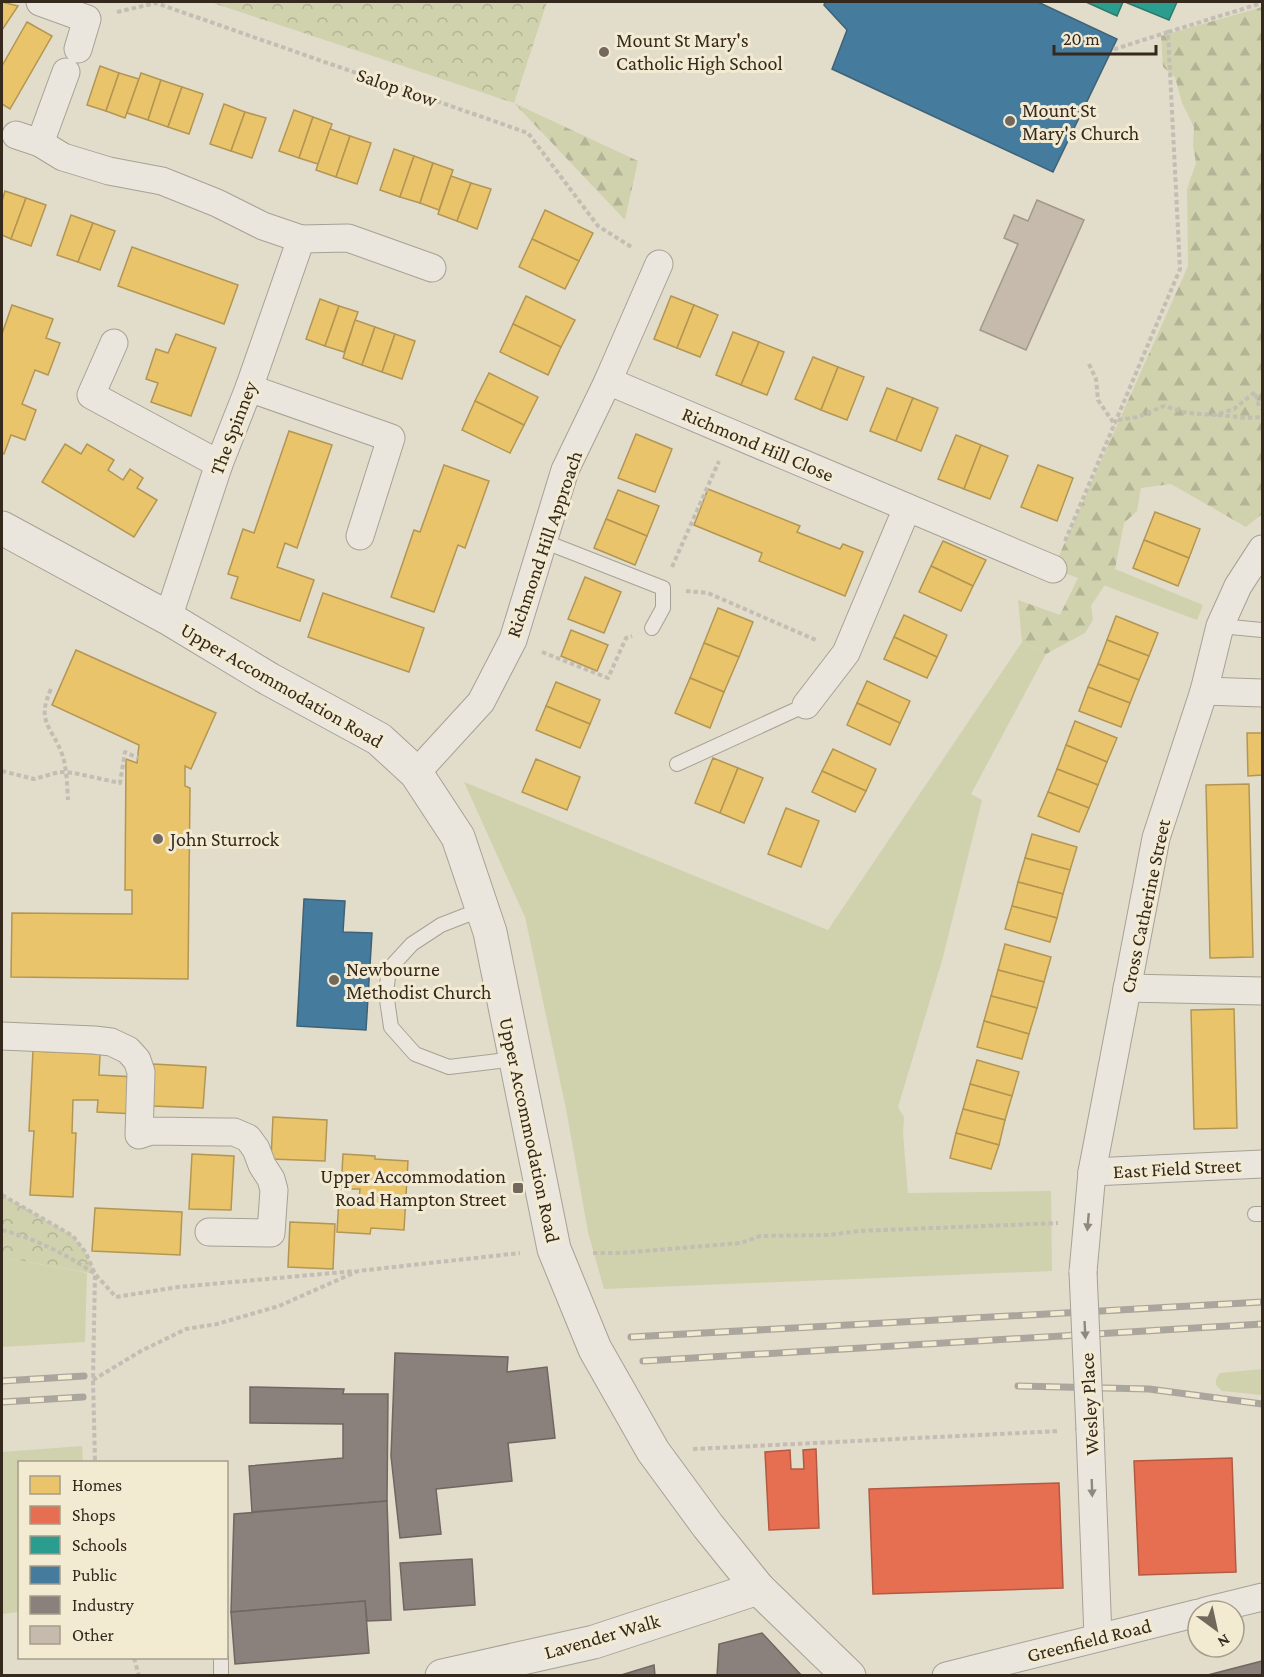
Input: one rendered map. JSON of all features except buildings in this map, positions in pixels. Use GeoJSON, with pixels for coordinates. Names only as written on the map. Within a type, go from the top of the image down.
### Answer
{"type":"FeatureCollection","features":[{"type":"Feature","properties":{"kind":"street"},"geometry":{"type":"LineString","coordinates":[[40,2],[87,19],[72,61],[28,139],[63,157],[109,171],[162,181],[217,203],[263,226],[302,239],[348,238],[432,268]]}},
{"type":"Feature","properties":{"kind":"street","name":"The Spinney"},"geometry":{"type":"LineString","coordinates":[[168,618],[219,464],[249,388],[302,239]]}},
{"type":"Feature","properties":{"kind":"street","name":"Richmond Hill Approach"},"geometry":{"type":"LineString","coordinates":[[416,772],[481,702],[513,640],[565,470],[608,381],[659,264]]}},
{"type":"Feature","properties":{"kind":"street"},"geometry":{"type":"LineString","coordinates":[[114,343],[91,395],[219,464]]}},
{"type":"Feature","properties":{"kind":"street","name":"Richmond Hill Close"},"geometry":{"type":"LineString","coordinates":[[608,381],[1053,569]]}},
{"type":"Feature","properties":{"kind":"street"},"geometry":{"type":"LineString","coordinates":[[249,388],[391,438],[360,536]]}},
{"type":"Feature","properties":{"kind":"street"},"geometry":{"type":"LineString","coordinates":[[806,705],[846,653],[907,508]]}},
{"type":"Feature","properties":{"kind":"street","name":"Upper Accommodation Road"},"geometry":{"type":"LineString","coordinates":[[2,528],[168,618],[269,679],[379,739],[416,772],[458,837],[490,932],[554,1249],[596,1349],[653,1451],[708,1526],[758,1588],[849,1676]]}},
{"type":"Feature","properties":{"kind":"street","name":"Cross Catherine Street"},"geometry":{"type":"LineString","coordinates":[[1092,1172],[1156,838],[1203,691],[1220,626],[1238,586],[1263,549]]}},
{"type":"Feature","properties":{"kind":"street"},"geometry":{"type":"LineString","coordinates":[[1203,691],[1263,693]]}},
{"type":"Feature","properties":{"kind":"street"},"geometry":{"type":"LineString","coordinates":[[1127,988],[1263,991]]}},
{"type":"Feature","properties":{"kind":"street"},"geometry":{"type":"LineString","coordinates":[[2,1036],[94,1040],[111,1042],[128,1050],[137,1060],[141,1072],[139,1135],[151,1131],[234,1132],[248,1138],[274,1190],[271,1233],[209,1232]]}},
{"type":"Feature","properties":{"kind":"street","name":"East Field Street"},"geometry":{"type":"LineString","coordinates":[[1092,1172],[1263,1164]]}},
{"type":"Feature","properties":{"kind":"street","name":"Wesley Place"},"geometry":{"type":"LineString","coordinates":[[1092,1172],[1083,1272],[1098,1637]]}},
{"type":"Feature","properties":{"kind":"street","name":"Lavender Walk"},"geometry":{"type":"LineString","coordinates":[[442,1676],[594,1642],[758,1588]]}},
{"type":"Feature","properties":{"kind":"street"},"geometry":{"type":"LineString","coordinates":[[1246,1601],[1263,1597]]}},
{"type":"Feature","properties":{"kind":"street","name":"Greenfield Road"},"geometry":{"type":"LineString","coordinates":[[945,1676],[1186,1616]]}},
{"type":"Feature","properties":{"kind":"lane"},"geometry":{"type":"LineString","coordinates":[[543,541],[663,588],[663,608],[652,628]]}},
{"type":"Feature","properties":{"kind":"lane"},"geometry":{"type":"LineString","coordinates":[[1220,626],[1263,630]]}},
{"type":"Feature","properties":{"kind":"lane"},"geometry":{"type":"LineString","coordinates":[[677,764],[806,705]]}},
{"type":"Feature","properties":{"kind":"lane"},"geometry":{"type":"LineString","coordinates":[[482,909],[441,925],[412,944],[389,969],[386,993],[391,1027],[415,1054],[449,1067],[515,1059]]}},
{"type":"Feature","properties":{"kind":"lane"},"geometry":{"type":"LineString","coordinates":[[220,1676],[221,1659]]}},
{"type":"Feature","properties":{"kind":"path","name":"Salop Row"},"geometry":{"type":"LineString","coordinates":[[87,19],[156,3],[528,133],[598,226],[659,264]]}},
{"type":"Feature","properties":{"kind":"path"},"geometry":{"type":"LineString","coordinates":[[1112,50],[1263,3]]}},
{"type":"Feature","properties":{"kind":"path"},"geometry":{"type":"LineString","coordinates":[[1053,569],[1116,425],[1180,269],[1168,32]]}},
{"type":"Feature","properties":{"kind":"path"},"geometry":{"type":"LineString","coordinates":[[1089,364],[1096,379],[1098,400],[1116,425]]}},
{"type":"Feature","properties":{"kind":"path"},"geometry":{"type":"LineString","coordinates":[[1215,415],[1234,409],[1255,392],[1258,405],[1263,409]]}},
{"type":"Feature","properties":{"kind":"path"},"geometry":{"type":"LineString","coordinates":[[1118,420],[1138,417],[1164,406],[1188,413],[1246,418],[1263,417]]}},
{"type":"Feature","properties":{"kind":"path"},"geometry":{"type":"LineString","coordinates":[[731,433],[663,588],[708,593],[846,653]]}},
{"type":"Feature","properties":{"kind":"path"},"geometry":{"type":"LineString","coordinates":[[513,640],[608,678],[626,638],[652,628]]}},
{"type":"Feature","properties":{"kind":"path"},"geometry":{"type":"LineString","coordinates":[[51,689],[45,703],[45,721],[62,755],[68,800]]}},
{"type":"Feature","properties":{"kind":"path"},"geometry":{"type":"LineString","coordinates":[[2,771],[33,779],[65,772],[120,783],[125,752],[138,758]]}},
{"type":"Feature","properties":{"kind":"path"},"geometry":{"type":"LineString","coordinates":[[2,1195],[73,1236],[86,1253],[95,1274],[93,1380],[95,1461]]}},
{"type":"Feature","properties":{"kind":"path"},"geometry":{"type":"LineString","coordinates":[[2,1230],[26,1236],[73,1259],[95,1274],[116,1297],[178,1287],[358,1271],[554,1249],[620,1253],[741,1243],[760,1236],[829,1235],[860,1230],[1088,1222]]}},
{"type":"Feature","properties":{"kind":"path"},"geometry":{"type":"LineString","coordinates":[[93,1380],[141,1351],[186,1329],[217,1324],[279,1306],[358,1271]]}},
{"type":"Feature","properties":{"kind":"path"},"geometry":{"type":"LineString","coordinates":[[653,1451],[1090,1430]]}},
{"type":"Feature","properties":{"kind":"path"},"geometry":{"type":"LineString","coordinates":[[134,1659],[139,1676]]}},
{"type":"Feature","properties":{"kind":"green space"},"geometry":{"type":"Polygon","coordinates":[[[210,2],[547,2],[514,103],[210,2]]]}},
{"type":"Feature","properties":{"kind":"green space"},"geometry":{"type":"Polygon","coordinates":[[[1262,7],[1262,514],[1246,527],[1171,484],[1141,488],[1137,511],[1124,523],[1115,569],[1091,606],[1093,620],[1085,633],[1046,654],[1022,642],[1018,600],[1060,615],[1078,578],[1053,569],[1188,266],[1187,189],[1196,163],[1193,145],[1194,127],[1182,103],[1175,77],[1163,67],[1161,36],[1262,7]]]}},
{"type":"Feature","properties":{"kind":"green space"},"geometry":{"type":"Polygon","coordinates":[[[514,103],[638,161],[625,219],[624,219],[514,103]]]}},
{"type":"Feature","properties":{"kind":"green space"},"geometry":{"type":"Polygon","coordinates":[[[1115,569],[1203,605],[1197,620],[1103,585],[1115,569]]]}},
{"type":"Feature","properties":{"kind":"green space"},"geometry":{"type":"Polygon","coordinates":[[[1022,642],[1046,654],[971,794],[982,800],[943,957],[898,1107],[904,1117],[903,1134],[908,1193],[1051,1191],[1052,1271],[604,1289],[588,1232],[566,1109],[525,917],[464,782],[828,930],[1022,642]]]}},
{"type":"Feature","properties":{"kind":"green space"},"geometry":{"type":"Polygon","coordinates":[[[2,1195],[73,1236],[86,1253],[95,1274],[2,1257],[2,1195]]]}},
{"type":"Feature","properties":{"kind":"green space"},"geometry":{"type":"Polygon","coordinates":[[[2,1257],[87,1273],[85,1342],[2,1347],[2,1257]]]}},
{"type":"Feature","properties":{"kind":"green space"},"geometry":{"type":"Polygon","coordinates":[[[1262,1369],[1262,1395],[1222,1391],[1216,1385],[1216,1379],[1220,1373],[1262,1369]]]}},
{"type":"Feature","properties":{"kind":"green space"},"geometry":{"type":"Polygon","coordinates":[[[82,1446],[83,1461],[18,1461],[18,1612],[2,1614],[2,1452],[82,1446]]]}},
{"type":"Feature","properties":{"kind":"railway"},"geometry":{"type":"LineString","coordinates":[[631,1337],[1262,1302]]}},
{"type":"Feature","properties":{"kind":"railway"},"geometry":{"type":"LineString","coordinates":[[643,1361],[1262,1324]]}},
{"type":"Feature","properties":{"kind":"railway"},"geometry":{"type":"LineString","coordinates":[[2,1381],[84,1376]]}},
{"type":"Feature","properties":{"kind":"railway"},"geometry":{"type":"LineString","coordinates":[[1018,1386],[1149,1389],[1262,1404]]}},
{"type":"Feature","properties":{"kind":"railway"},"geometry":{"type":"LineString","coordinates":[[2,1402],[83,1397]]}},
{"type":"Feature","properties":{"kind":"place","name":"Mount St Mary's Catholic High School"},"geometry":{"type":"Point","coordinates":[604,52]}},
{"type":"Feature","properties":{"kind":"place","name":"Mount St Mary's Church"},"geometry":{"type":"Point","coordinates":[1010,121]}},
{"type":"Feature","properties":{"kind":"place","name":"John Sturrock"},"geometry":{"type":"Point","coordinates":[158,839]}},
{"type":"Feature","properties":{"kind":"place","name":"Newbourne Methodist Church"},"geometry":{"type":"Point","coordinates":[334,980]}},
{"type":"Feature","properties":{"kind":"place","name":"Upper Accommodation Road Hampton Street"},"geometry":{"type":"Point","coordinates":[518,1188]}}]}
